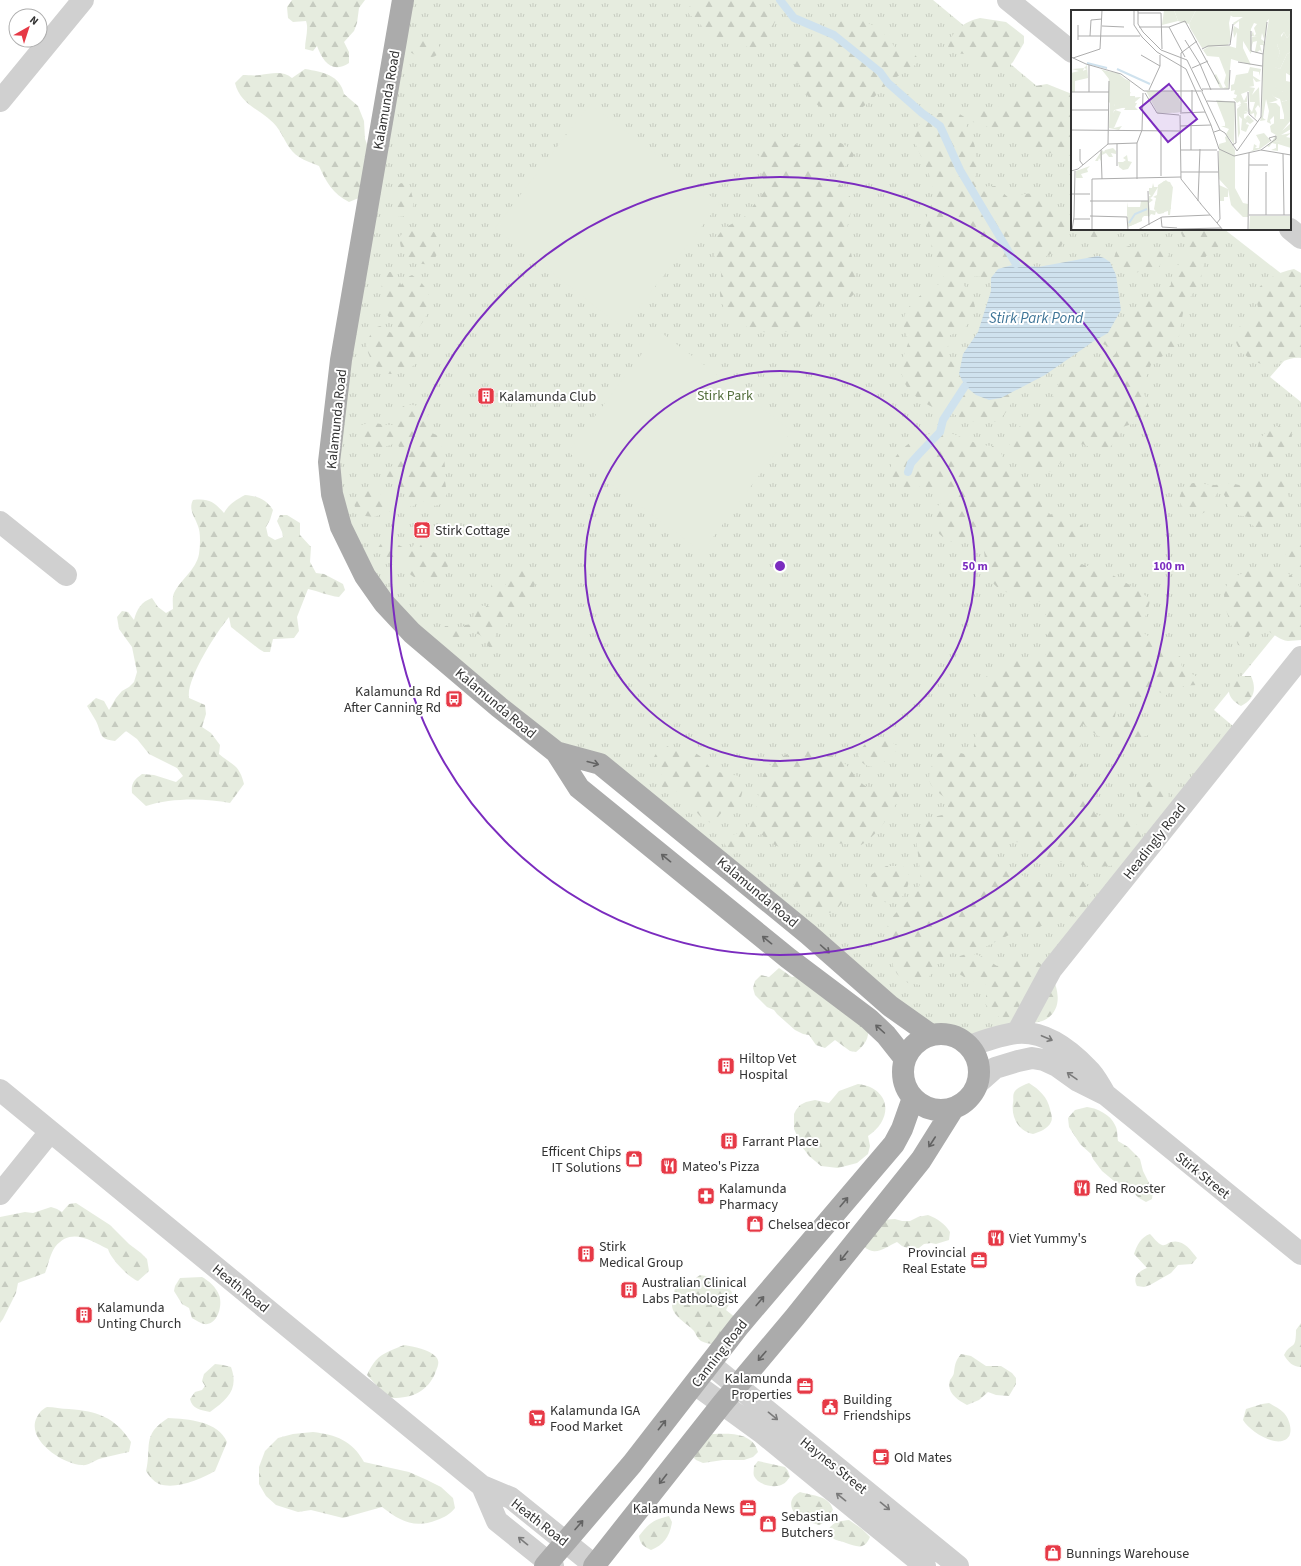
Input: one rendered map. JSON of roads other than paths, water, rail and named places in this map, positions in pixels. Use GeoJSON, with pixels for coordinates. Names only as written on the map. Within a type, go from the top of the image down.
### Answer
{"type":"FeatureCollection","features":[{"type":"Feature","properties":{"kind":"main road","name":"Kalamunda Road"},"geometry":{"type":"LineString","coordinates":[[403,0],[341,360],[329,462],[332,494],[341,527],[365,576],[384,603],[412,633],[499,707],[556,752],[579,788],[692,878],[788,958],[869,1019],[886,1034],[905,1059]]}},
{"type":"Feature","properties":{"kind":"main road","name":"Kalamunda Road"},"geometry":{"type":"LineString","coordinates":[[556,752],[600,764],[808,934],[890,1006],[931,1035]]}},
{"type":"Feature","properties":{"kind":"main road"},"geometry":{"type":"LineString","coordinates":[[692,878],[712,854]]}},
{"type":"Feature","properties":{"kind":"main road"},"geometry":{"type":"LineString","coordinates":[[788,958],[808,934]]}},
{"type":"Feature","properties":{"kind":"main road"},"geometry":{"type":"LineString","coordinates":[[931,1035],[951,1035],[958,1038],[969,1046],[976,1057],[979,1070],[978,1083],[972,1094],[964,1103],[953,1109],[942,1111],[931,1109],[922,1105],[913,1098],[907,1090],[904,1080],[903,1069],[905,1059],[909,1051],[923,1038],[931,1035]]}},
{"type":"Feature","properties":{"kind":"main road","name":"Canning Road"},"geometry":{"type":"LineString","coordinates":[[549,1565],[565,1542],[632,1464],[758,1304],[894,1144],[902,1129],[913,1098]]}},
{"type":"Feature","properties":{"kind":"main road"},"geometry":{"type":"LineString","coordinates":[[594,1566],[722,1404],[800,1311],[921,1160],[953,1109]]}},
{"type":"Feature","properties":{"kind":"street"},"geometry":{"type":"LineString","coordinates":[[0,101],[83,0]]}},
{"type":"Feature","properties":{"kind":"street"},"geometry":{"type":"LineString","coordinates":[[1008,0],[1071,51]]}},
{"type":"Feature","properties":{"kind":"street"},"geometry":{"type":"LineString","coordinates":[[1291,230],[1301,238]]}},
{"type":"Feature","properties":{"kind":"street"},"geometry":{"type":"LineString","coordinates":[[0,522],[66,576]]}},
{"type":"Feature","properties":{"kind":"street","name":"Headingly Road"},"geometry":{"type":"LineString","coordinates":[[1017,1033],[1051,970],[1301,657]]}},
{"type":"Feature","properties":{"kind":"street","name":"Stirk Street"},"geometry":{"type":"LineString","coordinates":[[969,1046],[1017,1033],[1034,1034],[1049,1039],[1061,1045],[1090,1070],[1106,1096]]}},
{"type":"Feature","properties":{"kind":"street","name":"Stirk Street"},"geometry":{"type":"LineString","coordinates":[[978,1083],[994,1068],[1018,1061],[1032,1058],[1044,1060],[1057,1066],[1078,1081],[1106,1096],[1301,1254]]}},
{"type":"Feature","properties":{"kind":"street","name":"Heath Road"},"geometry":{"type":"LineString","coordinates":[[0,1090],[482,1486],[511,1498],[594,1566]]}},
{"type":"Feature","properties":{"kind":"street"},"geometry":{"type":"LineString","coordinates":[[0,1194],[50,1132]]}},
{"type":"Feature","properties":{"kind":"street","name":"Haynes Street"},"geometry":{"type":"LineString","coordinates":[[710,1364],[958,1566]]}},
{"type":"Feature","properties":{"kind":"street","name":"Haynes Street"},"geometry":{"type":"LineString","coordinates":[[695,1384],[761,1432],[925,1566]]}},
{"type":"Feature","properties":{"kind":"street","name":"Heath Road"},"geometry":{"type":"LineString","coordinates":[[482,1486],[497,1521],[549,1565]]}},
{"type":"Feature","properties":{"kind":"water","name":"Stirk Park Pond"},"geometry":{"type":"Polygon","coordinates":[[[1098,256],[1110,262],[1116,275],[1121,310],[1108,333],[1045,375],[1001,398],[989,400],[976,395],[965,386],[959,374],[963,354],[978,332],[991,291],[991,278],[998,269],[1016,264],[1038,267],[1098,256]]]}},
{"type":"Feature","properties":{"kind":"waterway"},"geometry":{"type":"LineString","coordinates":[[780,0],[794,18],[834,35],[880,72],[888,83],[922,113],[940,126],[960,170],[1016,264]]}},
{"type":"Feature","properties":{"kind":"waterway"},"geometry":{"type":"LineString","coordinates":[[908,472],[911,463],[940,432],[943,420],[965,386]]}},
{"type":"Feature","properties":{"kind":"place","name":"Kalamunda Club"},"geometry":{"type":"Point","coordinates":[486,396]}},
{"type":"Feature","properties":{"kind":"place","name":"Stirk Cottage"},"geometry":{"type":"Point","coordinates":[422,530]}},
{"type":"Feature","properties":{"kind":"place","name":"Kalamunda Rd After Canning Rd"},"geometry":{"type":"Point","coordinates":[454,699]}},
{"type":"Feature","properties":{"kind":"place","name":"Hiltop Vet Hospital"},"geometry":{"type":"Point","coordinates":[726,1066]}},
{"type":"Feature","properties":{"kind":"place","name":"Farrant Place"},"geometry":{"type":"Point","coordinates":[729,1141]}},
{"type":"Feature","properties":{"kind":"place","name":"Efficent Chips IT Solutions"},"geometry":{"type":"Point","coordinates":[634,1159]}},
{"type":"Feature","properties":{"kind":"place","name":"Mateo's Pizza"},"geometry":{"type":"Point","coordinates":[669,1166]}},
{"type":"Feature","properties":{"kind":"place","name":"Red Rooster"},"geometry":{"type":"Point","coordinates":[1082,1188]}},
{"type":"Feature","properties":{"kind":"place","name":"Kalamunda Pharmacy"},"geometry":{"type":"Point","coordinates":[706,1196]}},
{"type":"Feature","properties":{"kind":"place","name":"Chelsea decor"},"geometry":{"type":"Point","coordinates":[755,1224]}},
{"type":"Feature","properties":{"kind":"place","name":"Viet Yummy's"},"geometry":{"type":"Point","coordinates":[996,1238]}},
{"type":"Feature","properties":{"kind":"place","name":"Stirk Medical Group"},"geometry":{"type":"Point","coordinates":[586,1254]}},
{"type":"Feature","properties":{"kind":"place","name":"Provincial Real Estate"},"geometry":{"type":"Point","coordinates":[979,1260]}},
{"type":"Feature","properties":{"kind":"place","name":"Australian Clinical Labs Pathologist"},"geometry":{"type":"Point","coordinates":[629,1290]}},
{"type":"Feature","properties":{"kind":"place","name":"Kalamunda Unting Church"},"geometry":{"type":"Point","coordinates":[84,1315]}},
{"type":"Feature","properties":{"kind":"place","name":"Kalamunda Properties"},"geometry":{"type":"Point","coordinates":[805,1386]}},
{"type":"Feature","properties":{"kind":"place","name":"Building Friendships"},"geometry":{"type":"Point","coordinates":[830,1407]}},
{"type":"Feature","properties":{"kind":"place","name":"Kalamunda IGA Food Market"},"geometry":{"type":"Point","coordinates":[537,1418]}},
{"type":"Feature","properties":{"kind":"place","name":"Old Mates"},"geometry":{"type":"Point","coordinates":[881,1457]}},
{"type":"Feature","properties":{"kind":"place","name":"Kalamunda News"},"geometry":{"type":"Point","coordinates":[748,1508]}},
{"type":"Feature","properties":{"kind":"place","name":"Sebastian Butchers"},"geometry":{"type":"Point","coordinates":[768,1524]}},
{"type":"Feature","properties":{"kind":"place","name":"Bunnings Warehouse"},"geometry":{"type":"Point","coordinates":[1053,1553]}},
{"type":"Feature","properties":{"kind":"park label","name":"Stirk Park"},"geometry":{"type":"Point","coordinates":[725,395]}}]}
